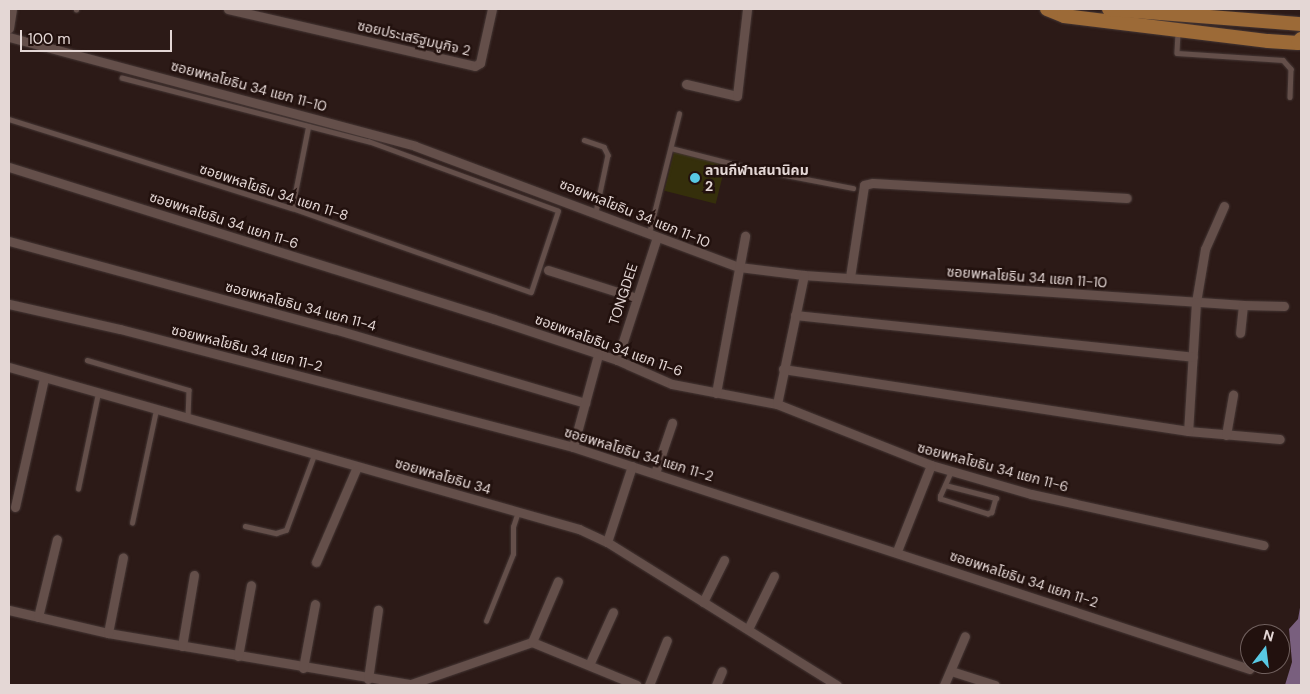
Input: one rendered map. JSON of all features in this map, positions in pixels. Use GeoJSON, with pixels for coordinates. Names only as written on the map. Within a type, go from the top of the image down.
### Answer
{"type":"FeatureCollection","features":[{"type":"Feature","properties":{"kind":"main road"},"geometry":{"type":"LineString","coordinates":[[1047,9],[1064,16],[1268,41],[1298,43],[1301,39]]}},
{"type":"Feature","properties":{"kind":"main road"},"geometry":{"type":"LineString","coordinates":[[1109,9],[1301,24]]}},
{"type":"Feature","properties":{"kind":"street"},"geometry":{"type":"LineString","coordinates":[[9,28],[12,9]]}},
{"type":"Feature","properties":{"kind":"street","name":"ซอยประเสริฐมนูกิจ 2"},"geometry":{"type":"LineString","coordinates":[[228,9],[475,66],[480,63],[492,9]]}},
{"type":"Feature","properties":{"kind":"street"},"geometry":{"type":"LineString","coordinates":[[686,84],[737,96],[747,9]]}},
{"type":"Feature","properties":{"kind":"street","name":"ซอยพหลโยธิน 34 แยก 11-10"},"geometry":{"type":"LineString","coordinates":[[9,37],[414,146],[596,212],[739,267],[804,275],[1196,302],[1284,306]]}},
{"type":"Feature","properties":{"kind":"street","name":"ซอยพหลโยธิน 34 แยก 11-6"},"geometry":{"type":"LineString","coordinates":[[9,167],[494,318],[616,360],[672,384],[716,394],[777,404],[931,466],[1031,494],[1263,545]]}},
{"type":"Feature","properties":{"kind":"street"},"geometry":{"type":"LineString","coordinates":[[850,277],[864,185],[882,183],[1127,198]]}},
{"type":"Feature","properties":{"kind":"street"},"geometry":{"type":"LineString","coordinates":[[1188,431],[1196,302],[1205,249],[1224,206]]}},
{"type":"Feature","properties":{"kind":"street","name":"TONGDEE"},"geometry":{"type":"LineString","coordinates":[[616,360],[637,298],[653,235]]}},
{"type":"Feature","properties":{"kind":"street"},"geometry":{"type":"LineString","coordinates":[[716,394],[745,236]]}},
{"type":"Feature","properties":{"kind":"street","name":"ซอยพหลโยธิน 34 แยก 11-4"},"geometry":{"type":"LineString","coordinates":[[9,241],[334,329],[585,403]]}},
{"type":"Feature","properties":{"kind":"street"},"geometry":{"type":"LineString","coordinates":[[548,270],[637,298]]}},
{"type":"Feature","properties":{"kind":"street"},"geometry":{"type":"LineString","coordinates":[[777,404],[804,275]]}},
{"type":"Feature","properties":{"kind":"street","name":"ซอยพหลโยธิน 34 แยก 11-2"},"geometry":{"type":"LineString","coordinates":[[9,304],[120,329],[573,447],[898,551],[1240,665]]}},
{"type":"Feature","properties":{"kind":"street"},"geometry":{"type":"LineString","coordinates":[[1240,333],[1243,305]]}},
{"type":"Feature","properties":{"kind":"street"},"geometry":{"type":"LineString","coordinates":[[795,315],[1193,356]]}},
{"type":"Feature","properties":{"kind":"street"},"geometry":{"type":"LineString","coordinates":[[573,447],[598,355]]}},
{"type":"Feature","properties":{"kind":"street","name":"ซอยพหลโยธิน 34"},"geometry":{"type":"LineString","coordinates":[[9,368],[356,467],[579,528],[607,542],[837,685]]}},
{"type":"Feature","properties":{"kind":"street"},"geometry":{"type":"LineString","coordinates":[[783,369],[1188,431],[1280,439]]}},
{"type":"Feature","properties":{"kind":"street"},"geometry":{"type":"LineString","coordinates":[[15,507],[44,378]]}},
{"type":"Feature","properties":{"kind":"street"},"geometry":{"type":"LineString","coordinates":[[1226,435],[1233,395]]}},
{"type":"Feature","properties":{"kind":"street"},"geometry":{"type":"LineString","coordinates":[[654,473],[672,423]]}},
{"type":"Feature","properties":{"kind":"street"},"geometry":{"type":"LineString","coordinates":[[607,542],[632,466]]}},
{"type":"Feature","properties":{"kind":"street"},"geometry":{"type":"LineString","coordinates":[[898,551],[931,466]]}},
{"type":"Feature","properties":{"kind":"street"},"geometry":{"type":"LineString","coordinates":[[316,562],[356,467]]}},
{"type":"Feature","properties":{"kind":"street"},"geometry":{"type":"LineString","coordinates":[[38,617],[57,539]]}},
{"type":"Feature","properties":{"kind":"street"},"geometry":{"type":"LineString","coordinates":[[108,633],[123,557]]}},
{"type":"Feature","properties":{"kind":"street"},"geometry":{"type":"LineString","coordinates":[[703,602],[724,560]]}},
{"type":"Feature","properties":{"kind":"street"},"geometry":{"type":"LineString","coordinates":[[182,646],[194,575]]}},
{"type":"Feature","properties":{"kind":"street"},"geometry":{"type":"LineString","coordinates":[[748,629],[774,576]]}},
{"type":"Feature","properties":{"kind":"street"},"geometry":{"type":"LineString","coordinates":[[532,642],[558,581]]}},
{"type":"Feature","properties":{"kind":"street"},"geometry":{"type":"LineString","coordinates":[[238,656],[251,585]]}},
{"type":"Feature","properties":{"kind":"street"},"geometry":{"type":"LineString","coordinates":[[303,668],[315,604]]}},
{"type":"Feature","properties":{"kind":"street"},"geometry":{"type":"LineString","coordinates":[[9,610],[108,633],[368,679],[412,684],[532,642],[636,685]]}},
{"type":"Feature","properties":{"kind":"street"},"geometry":{"type":"LineString","coordinates":[[368,679],[378,610]]}},
{"type":"Feature","properties":{"kind":"street"},"geometry":{"type":"LineString","coordinates":[[590,665],[613,612]]}},
{"type":"Feature","properties":{"kind":"street"},"geometry":{"type":"LineString","coordinates":[[944,685],[965,636]]}},
{"type":"Feature","properties":{"kind":"street"},"geometry":{"type":"LineString","coordinates":[[649,685],[667,640]]}},
{"type":"Feature","properties":{"kind":"street"},"geometry":{"type":"LineString","coordinates":[[716,685],[722,671]]}},
{"type":"Feature","properties":{"kind":"street"},"geometry":{"type":"LineString","coordinates":[[951,671],[995,685]]}},
{"type":"Feature","properties":{"kind":"lane"},"geometry":{"type":"LineString","coordinates":[[1178,30],[1177,53],[1283,60],[1291,69],[1290,97]]}},
{"type":"Feature","properties":{"kind":"lane"},"geometry":{"type":"LineString","coordinates":[[122,78],[308,127],[292,208]]}},
{"type":"Feature","properties":{"kind":"lane"},"geometry":{"type":"LineString","coordinates":[[653,235],[679,114]]}},
{"type":"Feature","properties":{"kind":"lane","name":"ซอยพหลโยธิน 34 แยก 11-8"},"geometry":{"type":"LineString","coordinates":[[9,119],[292,208],[531,292],[558,211],[369,142],[308,127]]}},
{"type":"Feature","properties":{"kind":"lane"},"geometry":{"type":"LineString","coordinates":[[584,140],[604,147],[608,155],[596,212]]}},
{"type":"Feature","properties":{"kind":"lane"},"geometry":{"type":"LineString","coordinates":[[671,148],[749,168],[853,188]]}},
{"type":"Feature","properties":{"kind":"lane"},"geometry":{"type":"LineString","coordinates":[[87,360],[189,390],[188,419]]}},
{"type":"Feature","properties":{"kind":"lane"},"geometry":{"type":"LineString","coordinates":[[78,489],[98,393]]}},
{"type":"Feature","properties":{"kind":"lane"},"geometry":{"type":"LineString","coordinates":[[132,522],[156,410]]}},
{"type":"Feature","properties":{"kind":"lane"},"geometry":{"type":"LineString","coordinates":[[245,526],[276,533],[286,530],[314,455]]}},
{"type":"Feature","properties":{"kind":"lane"},"geometry":{"type":"LineString","coordinates":[[945,486],[996,498],[997,502],[988,514],[942,500],[940,496],[951,471]]}},
{"type":"Feature","properties":{"kind":"lane"},"geometry":{"type":"LineString","coordinates":[[486,621],[513,554],[513,527],[518,512]]}},
{"type":"Feature","properties":{"kind":"shaded area","name":"ลานกีฬาเสนานิคม 2"},"geometry":{"type":"Polygon","coordinates":[[[674,152],[725,165],[716,204],[664,191],[674,152]]]}},
{"type":"Feature","properties":{"kind":"shaded area"},"geometry":{"type":"Polygon","coordinates":[[[1301,602],[1301,685],[1285,685],[1288,674],[1290,674],[1292,662],[1290,628],[1298,619],[1301,602]]]}},
{"type":"Feature","properties":{"kind":"place","name":"ลานกีฬาเสนานิคม 2"},"geometry":{"type":"Point","coordinates":[695,178]}}]}
